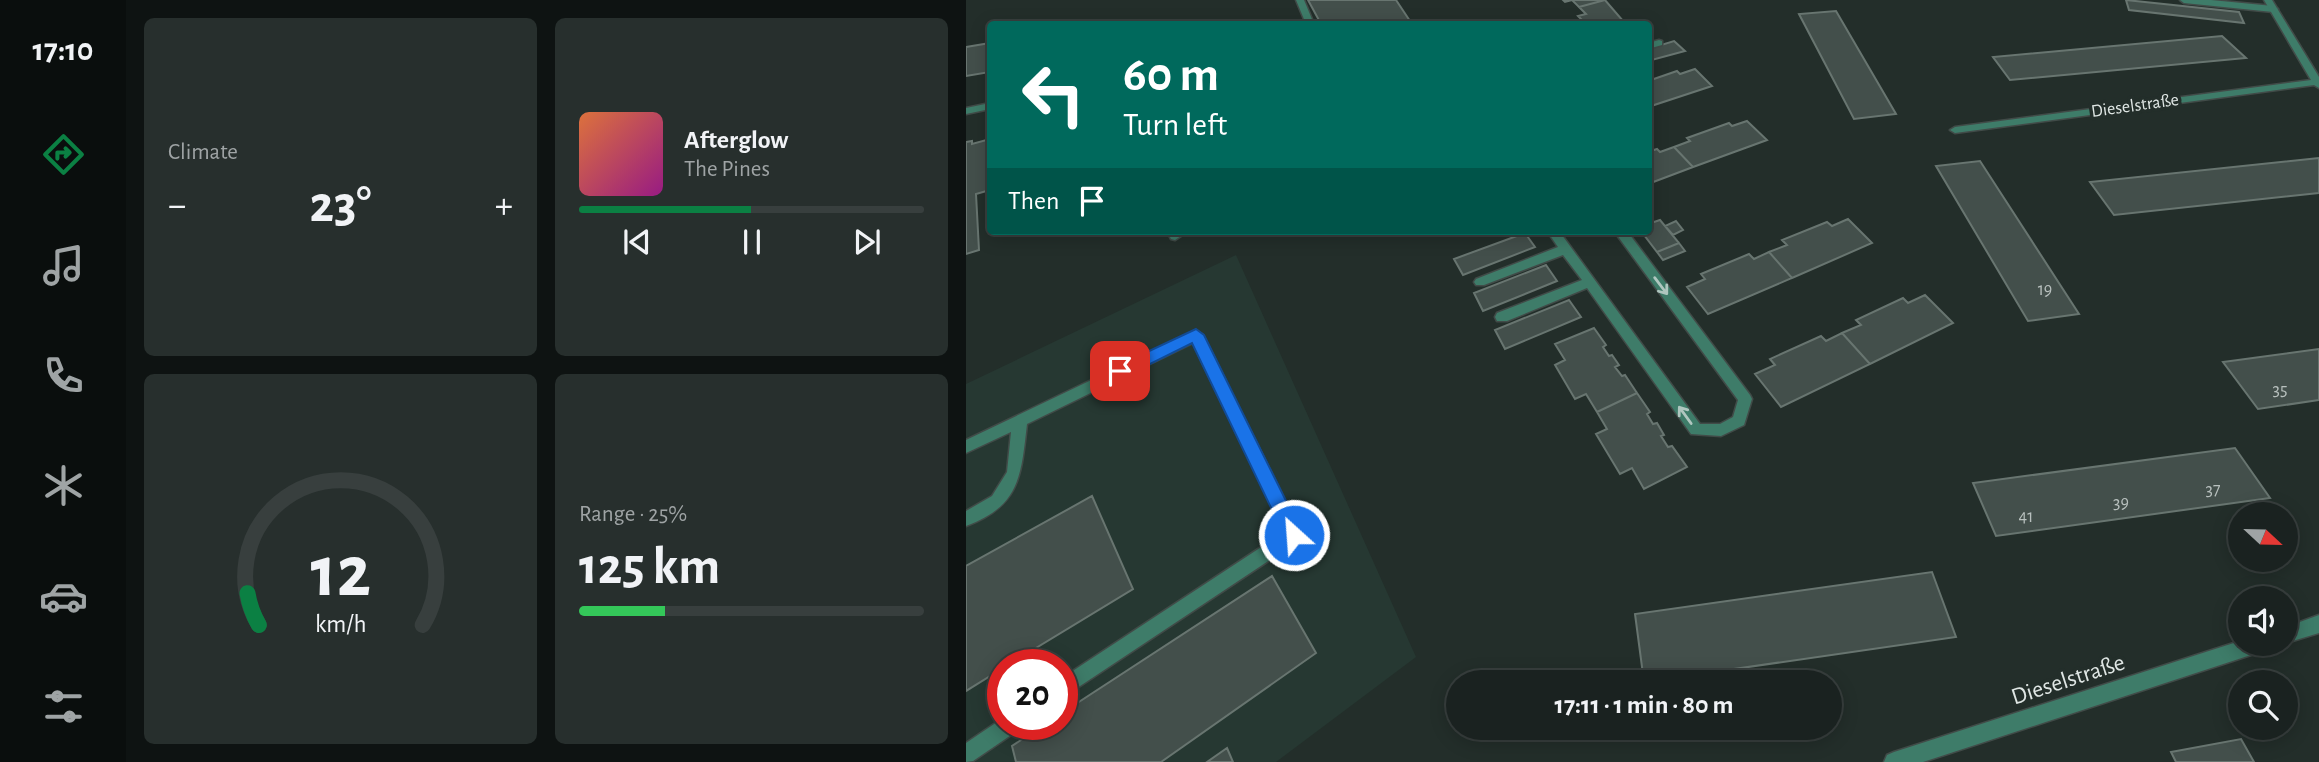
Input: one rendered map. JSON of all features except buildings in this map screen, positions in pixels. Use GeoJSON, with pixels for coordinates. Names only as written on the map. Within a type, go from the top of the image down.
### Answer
{"type":"FeatureCollection","features":[{"type":"Feature","properties":{"kind":"street"},"geometry":{"type":"LineString","coordinates":[[1300,0],[1309,21]]}},
{"type":"Feature","properties":{"kind":"street"},"geometry":{"type":"LineString","coordinates":[[2184,0],[2270,4]]}},
{"type":"Feature","properties":{"kind":"street","name":"Dieselstraße"},"geometry":{"type":"LineString","coordinates":[[1955,130],[2317,83],[2270,4]]}},
{"type":"Feature","properties":{"kind":"street"},"geometry":{"type":"LineString","coordinates":[[966,111],[987,107]]}},
{"type":"Feature","properties":{"kind":"street"},"geometry":{"type":"LineString","coordinates":[[1556,235],[1696,430],[1721,430],[1739,421],[1745,399],[1623,235]]}},
{"type":"Feature","properties":{"kind":"street"},"geometry":{"type":"LineString","coordinates":[[1480,282],[1566,249]]}},
{"type":"Feature","properties":{"kind":"street"},"geometry":{"type":"LineString","coordinates":[[1502,317],[1590,282]]}},
{"type":"Feature","properties":{"kind":"street"},"geometry":{"type":"LineString","coordinates":[[966,447],[1196,335],[1294,535],[1078,679]]}},
{"type":"Feature","properties":{"kind":"street"},"geometry":{"type":"LineString","coordinates":[[966,519],[998,501],[1014,473],[1020,420]]}},
{"type":"Feature","properties":{"kind":"street"},"geometry":{"type":"LineString","coordinates":[[2298,631],[2319,624]]}},
{"type":"Feature","properties":{"kind":"street","name":"Dieselstraße"},"geometry":{"type":"LineString","coordinates":[[1894,762],[2228,653]]}},
{"type":"Feature","properties":{"kind":"street"},"geometry":{"type":"LineString","coordinates":[[966,754],[987,740]]}},
{"type":"Feature","properties":{"kind":"shaded area"},"geometry":{"type":"Polygon","coordinates":[[[1236,255],[1416,657],[1276,762],[966,762],[966,384],[1236,255]]]}},
{"type":"Feature","properties":{"kind":"route"},"geometry":{"type":"LineString","coordinates":[[1120,371],[1196,335],[1294,535]]}}]}
